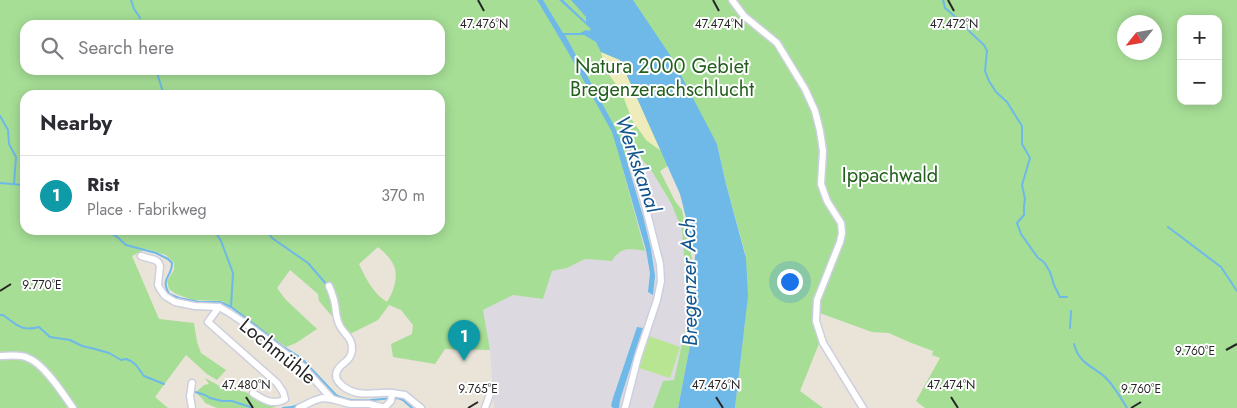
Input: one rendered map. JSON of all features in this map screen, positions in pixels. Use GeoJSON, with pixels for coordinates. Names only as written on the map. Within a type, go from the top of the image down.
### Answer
{"type":"FeatureCollection","features":[{"type":"Feature","properties":{"kind":"street"},"geometry":{"type":"LineString","coordinates":[[732,0],[744,16],[777,44],[805,89],[815,111],[823,151],[821,184],[827,201],[841,223],[842,233],[817,300],[816,321],[823,342],[863,408]]}},
{"type":"Feature","properties":{"kind":"street"},"geometry":{"type":"LineString","coordinates":[[625,408],[638,357],[662,280],[660,264],[630,154]]}},
{"type":"Feature","properties":{"kind":"street","name":"Lochmühle"},"geometry":{"type":"LineString","coordinates":[[141,256],[158,262],[160,266],[158,285],[165,296],[174,302],[195,306],[219,307],[246,324],[303,367],[332,399]]}},
{"type":"Feature","properties":{"kind":"street"},"geometry":{"type":"LineString","coordinates":[[329,286],[334,298],[338,322],[343,332],[350,338],[352,350],[350,357],[338,368],[336,375],[338,382],[358,393],[392,396],[405,395],[421,408]]}},
{"type":"Feature","properties":{"kind":"street","name":"Lochmühle"},"geometry":{"type":"LineString","coordinates":[[219,307],[208,322],[277,383],[285,399],[282,402],[274,403],[263,400],[253,393]]}},
{"type":"Feature","properties":{"kind":"street"},"geometry":{"type":"LineString","coordinates":[[0,356],[26,357],[34,361],[59,388],[73,408]]}},
{"type":"Feature","properties":{"kind":"street"},"geometry":{"type":"LineString","coordinates":[[192,383],[190,396],[192,408]]}},
{"type":"Feature","properties":{"kind":"street"},"geometry":{"type":"LineString","coordinates":[[484,388],[491,391],[485,408]]}},
{"type":"Feature","properties":{"kind":"street"},"geometry":{"type":"LineString","coordinates":[[299,408],[322,398],[350,404],[369,404],[385,408],[392,396]]}},
{"type":"Feature","properties":{"kind":"shaded area"},"geometry":{"type":"Polygon","coordinates":[[[633,151],[653,173],[671,203],[682,230],[687,291],[687,321],[674,381],[663,381],[653,408],[494,408],[490,350],[483,310],[513,295],[543,299],[552,271],[567,268],[585,259],[612,261],[616,254],[626,249],[644,251],[623,170],[633,151]]]}},
{"type":"Feature","properties":{"kind":"green space"},"geometry":{"type":"Polygon","coordinates":[[[0,0],[1237,0],[1237,408],[925,408],[916,401],[940,358],[932,355],[933,351],[889,333],[872,332],[814,311],[813,317],[820,341],[800,391],[823,408],[735,408],[745,320],[745,253],[717,144],[713,137],[660,171],[675,201],[682,210],[694,268],[695,294],[692,335],[678,408],[653,408],[663,381],[674,380],[687,321],[687,291],[682,230],[671,203],[653,173],[633,151],[623,170],[645,251],[626,250],[615,256],[612,261],[585,259],[567,268],[552,271],[543,299],[513,295],[483,310],[490,350],[445,349],[435,364],[393,357],[391,344],[412,334],[413,325],[401,310],[389,305],[378,320],[350,334],[343,329],[319,301],[318,294],[290,270],[277,288],[286,300],[317,329],[296,343],[286,347],[222,301],[193,300],[176,294],[169,289],[167,281],[174,270],[174,263],[166,255],[146,249],[132,256],[159,319],[194,323],[201,353],[226,370],[217,380],[207,374],[186,355],[155,397],[168,408],[74,408],[44,368],[32,356],[5,354],[6,358],[15,357],[30,360],[53,382],[72,408],[0,408],[0,0]],[[378,247],[359,264],[374,290],[387,302],[394,288],[396,272],[389,258],[378,247]]]}},
{"type":"Feature","properties":{"kind":"green space"},"geometry":{"type":"Polygon","coordinates":[[[649,336],[680,347],[670,378],[639,368],[649,336]]]}},
{"type":"Feature","properties":{"kind":"green space"},"geometry":{"type":"Polygon","coordinates":[[[205,378],[225,389],[251,394],[270,404],[281,404],[272,408],[217,408],[205,403],[196,392],[204,385],[209,384],[205,378]]]}},
{"type":"Feature","properties":{"kind":"sand"},"geometry":{"type":"Polygon","coordinates":[[[601,52],[620,60],[661,151],[646,140],[632,120],[622,93],[605,69],[601,52]]]}},
{"type":"Feature","properties":{"kind":"water"},"geometry":{"type":"Polygon","coordinates":[[[537,0],[543,0],[563,33],[580,33],[591,29],[559,0],[563,0],[586,22],[586,17],[571,0],[633,0],[672,58],[717,144],[746,258],[748,296],[735,408],[678,408],[692,335],[695,254],[680,194],[620,60],[601,52],[596,42],[584,35],[565,35],[620,138],[651,249],[655,276],[653,295],[648,292],[650,273],[646,250],[612,132],[537,0]]]}},
{"type":"Feature","properties":{"kind":"water"},"geometry":{"type":"Polygon","coordinates":[[[637,327],[643,328],[619,408],[613,408],[611,406],[613,398],[637,327]]]}},
{"type":"Feature","properties":{"kind":"waterway"},"geometry":{"type":"LineString","coordinates":[[131,0],[140,18]]}},
{"type":"Feature","properties":{"kind":"waterway"},"geometry":{"type":"LineString","coordinates":[[943,0],[945,8],[984,45],[987,51],[985,71],[989,81],[996,92],[1007,102],[1022,126],[1022,144],[1030,158],[1022,185],[1025,199],[1024,215],[1017,223],[1021,234],[1050,272],[1060,297],[1067,297]]}},
{"type":"Feature","properties":{"kind":"waterway"},"geometry":{"type":"LineString","coordinates":[[158,75],[162,90]]}},
{"type":"Feature","properties":{"kind":"waterway"},"geometry":{"type":"LineString","coordinates":[[0,116],[8,130],[9,144],[16,157],[14,184]]}},
{"type":"Feature","properties":{"kind":"waterway"},"geometry":{"type":"LineString","coordinates":[[0,183],[20,185]]}},
{"type":"Feature","properties":{"kind":"waterway"},"geometry":{"type":"LineString","coordinates":[[1168,227],[1221,267],[1237,291]]}},
{"type":"Feature","properties":{"kind":"waterway"},"geometry":{"type":"LineString","coordinates":[[114,235],[126,245],[156,253],[172,263],[172,268],[166,281],[169,294],[199,302],[220,302],[231,307],[301,358],[336,395],[350,400],[398,398],[412,408]]}},
{"type":"Feature","properties":{"kind":"waterway"},"geometry":{"type":"LineString","coordinates":[[217,235],[233,273],[231,307]]}},
{"type":"Feature","properties":{"kind":"waterway"},"geometry":{"type":"LineString","coordinates":[[270,235],[308,263],[327,285]]}},
{"type":"Feature","properties":{"kind":"waterway"},"geometry":{"type":"LineString","coordinates":[[1070,328],[1071,311]]}},
{"type":"Feature","properties":{"kind":"waterway"},"geometry":{"type":"LineString","coordinates":[[0,315],[23,328],[39,327],[50,337],[70,340],[82,346],[109,353],[121,360],[131,361],[144,376],[164,384]]}},
{"type":"Feature","properties":{"kind":"waterway"},"geometry":{"type":"LineString","coordinates":[[1074,344],[1079,356],[1109,381],[1127,408]]}},
{"type":"Feature","properties":{"kind":"waterway"},"geometry":{"type":"LineString","coordinates":[[192,391],[210,398],[232,401],[253,408]]}},
{"type":"Feature","properties":{"kind":"waterway"},"geometry":{"type":"LineString","coordinates":[[283,408],[294,407],[319,396]]}},
{"type":"Feature","properties":{"kind":"place","name":"Rist"},"geometry":{"type":"Point","coordinates":[464,361]}},
{"type":"Feature","properties":{"kind":"park label","name":"Natura 2000 Gebiet Bregenzerachschlucht"},"geometry":{"type":"Point","coordinates":[662,78]}},
{"type":"Feature","properties":{"kind":"park label","name":"Ippachwald"},"geometry":{"type":"Point","coordinates":[890,175]}},
{"type":"Feature","properties":{"kind":"water label","name":"Werkskanal"},"geometry":{"type":"Point","coordinates":[638,164]}},
{"type":"Feature","properties":{"kind":"water label","name":"Bregenzer Ach"},"geometry":{"type":"Point","coordinates":[689,282]}}]}
